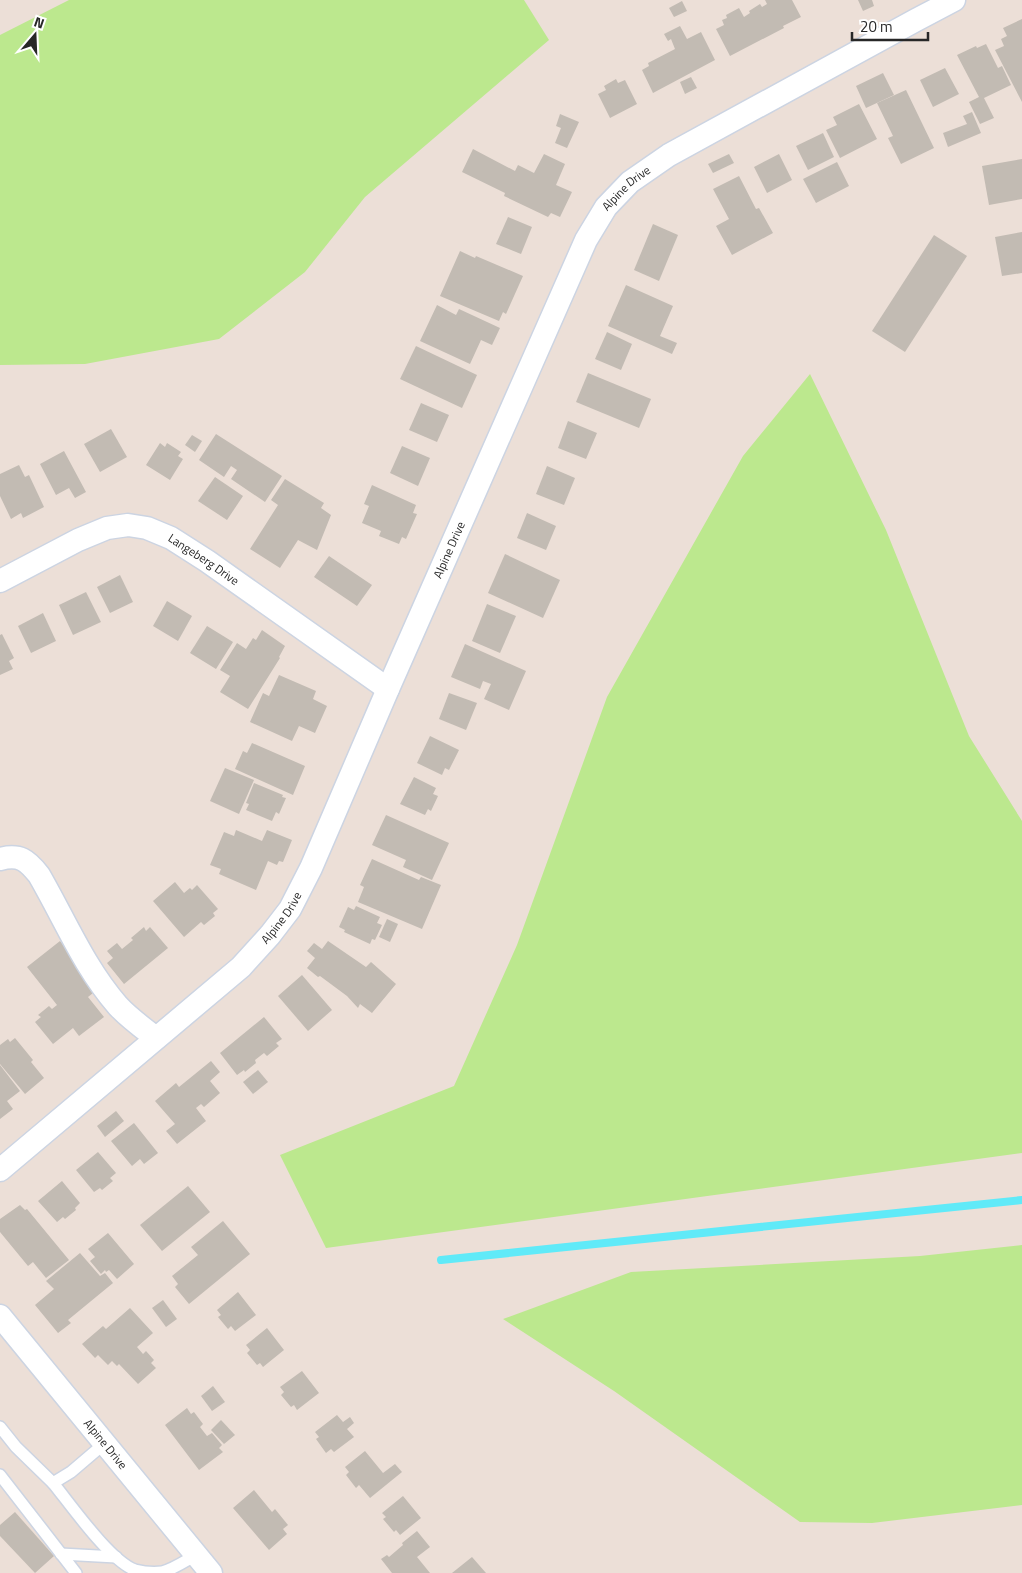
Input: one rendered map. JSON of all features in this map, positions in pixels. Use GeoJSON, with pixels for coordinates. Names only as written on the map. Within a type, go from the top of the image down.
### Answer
{"type":"FeatureCollection","features":[{"type":"Feature","properties":{"kind":"street","name":"Alpine Drive"},"geometry":{"type":"LineString","coordinates":[[0,1170],[241,967],[270,936],[290,909],[311,868],[586,240],[606,208],[630,182],[669,155],[954,0]]}},
{"type":"Feature","properties":{"kind":"street","name":"Langeberg Drive"},"geometry":{"type":"LineString","coordinates":[[0,581],[78,540],[107,528],[128,525],[148,528],[171,538],[207,561],[388,689]]}},
{"type":"Feature","properties":{"kind":"street"},"geometry":{"type":"LineString","coordinates":[[0,859],[9,857],[21,858],[40,875],[93,973],[132,1020],[156,1038]]}},
{"type":"Feature","properties":{"kind":"street","name":"Alpine Drive"},"geometry":{"type":"LineString","coordinates":[[0,1316],[211,1573]]}},
{"type":"Feature","properties":{"kind":"lane"},"geometry":{"type":"LineString","coordinates":[[0,1427],[16,1447],[54,1483],[89,1529],[116,1557],[134,1570],[161,1572],[196,1555]]}},
{"type":"Feature","properties":{"kind":"lane"},"geometry":{"type":"LineString","coordinates":[[54,1483],[71,1472],[105,1443]]}},
{"type":"Feature","properties":{"kind":"lane"},"geometry":{"type":"LineString","coordinates":[[0,1475],[76,1573]]}},
{"type":"Feature","properties":{"kind":"lane"},"geometry":{"type":"LineString","coordinates":[[61,1554],[116,1557]]}},
{"type":"Feature","properties":{"kind":"green space"},"geometry":{"type":"Polygon","coordinates":[[[69,0],[524,0],[549,40],[365,197],[305,272],[219,339],[85,364],[0,365],[0,35],[69,0]]]}},
{"type":"Feature","properties":{"kind":"green space"},"geometry":{"type":"Polygon","coordinates":[[[810,374],[886,530],[969,736],[1022,821],[1022,1153],[326,1248],[280,1155],[454,1086],[517,945],[607,697],[743,456],[810,374]]]}},
{"type":"Feature","properties":{"kind":"green space"},"geometry":{"type":"Polygon","coordinates":[[[1022,1245],[1022,1505],[872,1523],[800,1522],[614,1391],[503,1319],[631,1272],[920,1256],[1022,1245]]]}},
{"type":"Feature","properties":{"kind":"building"},"geometry":{"type":"Polygon","coordinates":[[[765,0],[792,0],[801,17],[730,56],[716,29],[724,25],[722,20],[727,18],[726,15],[739,8],[744,17],[750,13],[749,11],[760,4],[762,7],[767,4],[765,0]]]}},
{"type":"Feature","properties":{"kind":"building"},"geometry":{"type":"Polygon","coordinates":[[[858,0],[872,0],[874,6],[863,11],[858,0]]]}},
{"type":"Feature","properties":{"kind":"building"},"geometry":{"type":"Polygon","coordinates":[[[682,1],[687,11],[674,17],[669,8],[682,1]]]}},
{"type":"Feature","properties":{"kind":"building"},"geometry":{"type":"Polygon","coordinates":[[[1022,19],[1022,102],[995,50],[1004,46],[1001,39],[1007,36],[1003,28],[1022,19]]]}},
{"type":"Feature","properties":{"kind":"building"},"geometry":{"type":"Polygon","coordinates":[[[680,26],[687,39],[701,32],[715,60],[653,93],[642,70],[649,66],[648,63],[675,49],[671,39],[668,41],[664,34],[680,26]]]}},
{"type":"Feature","properties":{"kind":"building"},"geometry":{"type":"Polygon","coordinates":[[[986,44],[998,68],[1002,66],[1011,85],[984,98],[994,118],[980,124],[969,102],[979,97],[957,55],[976,46],[977,48],[986,44]]]}},
{"type":"Feature","properties":{"kind":"building"},"geometry":{"type":"Polygon","coordinates":[[[945,68],[959,94],[933,107],[920,80],[945,68]]]}},
{"type":"Feature","properties":{"kind":"building"},"geometry":{"type":"Polygon","coordinates":[[[883,73],[894,95],[866,108],[856,86],[883,73]]]}},
{"type":"Feature","properties":{"kind":"building"},"geometry":{"type":"Polygon","coordinates":[[[691,77],[697,88],[685,94],[680,82],[691,77]]]}},
{"type":"Feature","properties":{"kind":"building"},"geometry":{"type":"Polygon","coordinates":[[[616,79],[618,83],[625,80],[637,104],[610,118],[598,94],[606,90],[604,86],[616,79]]]}},
{"type":"Feature","properties":{"kind":"building"},"geometry":{"type":"Polygon","coordinates":[[[906,90],[934,148],[901,164],[888,138],[893,136],[877,103],[906,90]]]}},
{"type":"Feature","properties":{"kind":"building"},"geometry":{"type":"Polygon","coordinates":[[[859,104],[877,139],[840,158],[826,130],[837,125],[833,117],[859,104]]]}},
{"type":"Feature","properties":{"kind":"building"},"geometry":{"type":"Polygon","coordinates":[[[972,112],[981,133],[948,147],[943,133],[967,124],[963,116],[972,112]]]}},
{"type":"Feature","properties":{"kind":"building"},"geometry":{"type":"Polygon","coordinates":[[[560,114],[579,122],[567,148],[555,143],[561,128],[556,126],[560,114]]]}},
{"type":"Feature","properties":{"kind":"building"},"geometry":{"type":"Polygon","coordinates":[[[823,133],[834,157],[808,170],[796,146],[823,133]]]}},
{"type":"Feature","properties":{"kind":"building"},"geometry":{"type":"Polygon","coordinates":[[[473,149],[515,171],[518,165],[534,173],[544,154],[565,164],[556,185],[572,192],[560,217],[551,213],[548,217],[504,196],[505,193],[462,172],[473,149]]]}},
{"type":"Feature","properties":{"kind":"building"},"geometry":{"type":"Polygon","coordinates":[[[729,154],[734,163],[713,173],[708,164],[729,154]]]}},
{"type":"Feature","properties":{"kind":"building"},"geometry":{"type":"Polygon","coordinates":[[[779,154],[792,180],[767,193],[754,167],[779,154]]]}},
{"type":"Feature","properties":{"kind":"building"},"geometry":{"type":"Polygon","coordinates":[[[1022,159],[1022,199],[989,205],[982,166],[1022,159]]]}},
{"type":"Feature","properties":{"kind":"building"},"geometry":{"type":"Polygon","coordinates":[[[837,162],[849,186],[816,203],[803,179],[837,162]]]}},
{"type":"Feature","properties":{"kind":"building"},"geometry":{"type":"Polygon","coordinates":[[[739,176],[756,209],[759,208],[773,233],[732,255],[716,226],[729,219],[713,189],[739,176]]]}},
{"type":"Feature","properties":{"kind":"building"},"geometry":{"type":"Polygon","coordinates":[[[508,217],[532,227],[521,254],[496,244],[508,217]]]}},
{"type":"Feature","properties":{"kind":"building"},"geometry":{"type":"Polygon","coordinates":[[[653,224],[678,235],[659,281],[634,270],[653,224]]]}},
{"type":"Feature","properties":{"kind":"building"},"geometry":{"type":"Polygon","coordinates":[[[1022,232],[1022,273],[1002,276],[995,237],[1022,232]]]}},
{"type":"Feature","properties":{"kind":"building"},"geometry":{"type":"Polygon","coordinates":[[[934,235],[967,256],[905,352],[872,331],[934,235]]]}},
{"type":"Feature","properties":{"kind":"building"},"geometry":{"type":"Polygon","coordinates":[[[460,251],[523,276],[506,314],[503,312],[499,321],[440,296],[460,251]]]}},
{"type":"Feature","properties":{"kind":"building"},"geometry":{"type":"Polygon","coordinates":[[[626,285],[673,306],[660,336],[677,343],[672,354],[608,326],[626,285]]]}},
{"type":"Feature","properties":{"kind":"building"},"geometry":{"type":"Polygon","coordinates":[[[437,305],[456,315],[459,309],[500,328],[492,345],[481,340],[470,364],[420,341],[437,305]]]}},
{"type":"Feature","properties":{"kind":"building"},"geometry":{"type":"Polygon","coordinates":[[[607,332],[632,344],[621,370],[595,359],[607,332]]]}},
{"type":"Feature","properties":{"kind":"building"},"geometry":{"type":"Polygon","coordinates":[[[416,346],[477,375],[462,408],[400,379],[416,346]]]}},
{"type":"Feature","properties":{"kind":"building"},"geometry":{"type":"Polygon","coordinates":[[[588,373],[651,399],[639,428],[576,402],[588,373]]]}},
{"type":"Feature","properties":{"kind":"building"},"geometry":{"type":"Polygon","coordinates":[[[421,403],[449,415],[437,442],[409,430],[421,403]]]}},
{"type":"Feature","properties":{"kind":"building"},"geometry":{"type":"Polygon","coordinates":[[[568,421],[597,433],[586,459],[558,448],[568,421]]]}},
{"type":"Feature","properties":{"kind":"building"},"geometry":{"type":"Polygon","coordinates":[[[111,429],[127,457],[100,472],[84,444],[111,429]]]}},
{"type":"Feature","properties":{"kind":"building"},"geometry":{"type":"Polygon","coordinates":[[[216,434],[282,476],[265,502],[231,479],[237,470],[231,466],[224,477],[199,460],[216,434]]]}},
{"type":"Feature","properties":{"kind":"building"},"geometry":{"type":"Polygon","coordinates":[[[192,435],[202,441],[195,452],[185,445],[192,435]]]}},
{"type":"Feature","properties":{"kind":"building"},"geometry":{"type":"Polygon","coordinates":[[[160,443],[165,447],[167,443],[181,452],[178,456],[183,459],[170,480],[146,465],[160,443]]]}},
{"type":"Feature","properties":{"kind":"building"},"geometry":{"type":"Polygon","coordinates":[[[402,446],[430,458],[418,486],[390,473],[402,446]]]}},
{"type":"Feature","properties":{"kind":"building"},"geometry":{"type":"Polygon","coordinates":[[[64,451],[86,492],[75,498],[69,488],[56,495],[40,464],[64,451]]]}},
{"type":"Feature","properties":{"kind":"building"},"geometry":{"type":"Polygon","coordinates":[[[19,465],[25,477],[29,475],[44,507],[23,518],[21,513],[11,519],[0,496],[0,474],[19,465]]]}},
{"type":"Feature","properties":{"kind":"building"},"geometry":{"type":"Polygon","coordinates":[[[547,466],[575,478],[564,505],[536,494],[547,466]]]}},
{"type":"Feature","properties":{"kind":"building"},"geometry":{"type":"Polygon","coordinates":[[[215,477],[243,496],[227,520],[198,501],[215,477]]]}},
{"type":"Feature","properties":{"kind":"building"},"geometry":{"type":"Polygon","coordinates":[[[285,479],[324,503],[321,508],[331,515],[317,550],[298,540],[280,568],[250,549],[278,505],[271,500],[285,479]]]}},
{"type":"Feature","properties":{"kind":"building"},"geometry":{"type":"Polygon","coordinates":[[[372,485],[416,505],[413,513],[417,514],[406,539],[402,537],[399,544],[379,536],[381,531],[362,523],[369,506],[364,504],[372,485]]]}},
{"type":"Feature","properties":{"kind":"building"},"geometry":{"type":"Polygon","coordinates":[[[527,513],[556,526],[546,550],[517,538],[527,513]]]}},
{"type":"Feature","properties":{"kind":"building"},"geometry":{"type":"Polygon","coordinates":[[[505,554],[560,580],[543,618],[488,593],[505,554]]]}},
{"type":"Feature","properties":{"kind":"building"},"geometry":{"type":"Polygon","coordinates":[[[329,556],[372,585],[357,606],[314,577],[329,556]]]}},
{"type":"Feature","properties":{"kind":"building"},"geometry":{"type":"Polygon","coordinates":[[[120,575],[133,602],[110,613],[97,587],[120,575]]]}},
{"type":"Feature","properties":{"kind":"building"},"geometry":{"type":"Polygon","coordinates":[[[86,592],[101,622],[73,635],[59,605],[86,592]]]}},
{"type":"Feature","properties":{"kind":"building"},"geometry":{"type":"Polygon","coordinates":[[[167,601],[192,616],[178,641],[153,626],[167,601]]]}},
{"type":"Feature","properties":{"kind":"building"},"geometry":{"type":"Polygon","coordinates":[[[487,604],[516,616],[500,653],[472,641],[487,604]]]}},
{"type":"Feature","properties":{"kind":"building"},"geometry":{"type":"Polygon","coordinates":[[[43,613],[56,641],[31,653],[18,626],[43,613]]]}},
{"type":"Feature","properties":{"kind":"building"},"geometry":{"type":"Polygon","coordinates":[[[207,626],[233,642],[216,669],[190,653],[207,626]]]}},
{"type":"Feature","properties":{"kind":"building"},"geometry":{"type":"Polygon","coordinates":[[[262,630],[285,646],[280,658],[248,709],[220,692],[230,676],[220,670],[237,643],[246,649],[253,638],[256,640],[262,630]]]}},
{"type":"Feature","properties":{"kind":"building"},"geometry":{"type":"Polygon","coordinates":[[[2,634],[14,658],[9,661],[13,669],[0,675],[0,635],[2,634]]]}},
{"type":"Feature","properties":{"kind":"building"},"geometry":{"type":"Polygon","coordinates":[[[465,644],[526,671],[509,710],[484,699],[491,684],[483,681],[480,689],[451,677],[465,644]]]}},
{"type":"Feature","properties":{"kind":"building"},"geometry":{"type":"Polygon","coordinates":[[[279,675],[316,691],[313,699],[327,706],[315,733],[299,726],[292,741],[250,722],[263,693],[269,696],[279,675]]]}},
{"type":"Feature","properties":{"kind":"building"},"geometry":{"type":"Polygon","coordinates":[[[449,693],[477,703],[466,730],[439,719],[449,693]]]}},
{"type":"Feature","properties":{"kind":"building"},"geometry":{"type":"Polygon","coordinates":[[[430,736],[459,750],[449,770],[445,768],[442,775],[417,763],[430,736]]]}},
{"type":"Feature","properties":{"kind":"building"},"geometry":{"type":"Polygon","coordinates":[[[252,743],[305,766],[293,795],[235,769],[243,751],[247,753],[252,743]]]}},
{"type":"Feature","properties":{"kind":"building"},"geometry":{"type":"Polygon","coordinates":[[[225,768],[254,780],[239,814],[210,801],[225,768]]]}},
{"type":"Feature","properties":{"kind":"building"},"geometry":{"type":"Polygon","coordinates":[[[414,777],[436,788],[433,794],[438,796],[431,811],[428,809],[425,815],[400,804],[414,777]]]}},
{"type":"Feature","properties":{"kind":"building"},"geometry":{"type":"Polygon","coordinates":[[[254,783],[286,798],[279,814],[276,812],[272,821],[246,810],[249,804],[246,803],[254,783]]]}},
{"type":"Feature","properties":{"kind":"building"},"geometry":{"type":"Polygon","coordinates":[[[386,815],[449,843],[432,880],[403,867],[406,860],[372,845],[386,815]]]}},
{"type":"Feature","properties":{"kind":"building"},"geometry":{"type":"Polygon","coordinates":[[[236,830],[262,841],[267,830],[292,840],[283,862],[279,861],[277,865],[268,861],[256,890],[219,874],[221,869],[210,865],[224,832],[234,836],[236,830]]]}},
{"type":"Feature","properties":{"kind":"building"},"geometry":{"type":"Polygon","coordinates":[[[372,859],[419,880],[421,877],[441,885],[422,929],[358,902],[364,887],[360,885],[372,859]]]}},
{"type":"Feature","properties":{"kind":"building"},"geometry":{"type":"Polygon","coordinates":[[[175,882],[184,893],[190,888],[192,890],[197,885],[218,909],[213,913],[215,916],[204,925],[201,922],[184,937],[153,901],[175,882]]]}},
{"type":"Feature","properties":{"kind":"building"},"geometry":{"type":"Polygon","coordinates":[[[356,906],[380,917],[377,923],[382,925],[375,940],[372,939],[370,944],[344,932],[345,930],[339,927],[348,907],[354,910],[356,906]]]}},
{"type":"Feature","properties":{"kind":"building"},"geometry":{"type":"Polygon","coordinates":[[[387,919],[398,924],[390,942],[379,937],[387,919]]]}},
{"type":"Feature","properties":{"kind":"building"},"geometry":{"type":"Polygon","coordinates":[[[144,927],[146,931],[150,927],[168,948],[124,984],[107,963],[113,958],[107,951],[117,943],[122,949],[144,927]]]}},
{"type":"Feature","properties":{"kind":"building"},"geometry":{"type":"Polygon","coordinates":[[[60,941],[98,989],[88,997],[104,1017],[79,1036],[73,1028],[53,1044],[35,1022],[41,1017],[38,1015],[49,1006],[52,1009],[57,1005],[27,967],[60,941]]]}},
{"type":"Feature","properties":{"kind":"building"},"geometry":{"type":"Polygon","coordinates":[[[328,941],[366,967],[371,962],[396,984],[372,1013],[360,1004],[358,1008],[347,996],[307,968],[315,958],[307,951],[314,943],[322,949],[328,941]]]}},
{"type":"Feature","properties":{"kind":"building"},"geometry":{"type":"Polygon","coordinates":[[[302,975],[332,1010],[308,1031],[278,996],[302,975]]]}},
{"type":"Feature","properties":{"kind":"building"},"geometry":{"type":"Polygon","coordinates":[[[264,1017],[282,1039],[276,1043],[279,1046],[267,1056],[264,1053],[245,1072],[244,1070],[237,1075],[220,1053],[264,1017]]]}},
{"type":"Feature","properties":{"kind":"building"},"geometry":{"type":"Polygon","coordinates":[[[15,1038],[33,1060],[31,1062],[44,1078],[25,1094],[0,1064],[0,1045],[8,1039],[10,1042],[15,1038]]]}},
{"type":"Feature","properties":{"kind":"building"},"geometry":{"type":"Polygon","coordinates":[[[211,1061],[220,1072],[210,1081],[220,1093],[204,1107],[201,1104],[196,1108],[206,1121],[177,1144],[166,1131],[175,1124],[155,1101],[176,1083],[179,1087],[211,1061]]]}},
{"type":"Feature","properties":{"kind":"building"},"geometry":{"type":"Polygon","coordinates":[[[0,1065],[20,1091],[7,1101],[13,1109],[0,1119],[0,1065]]]}},
{"type":"Feature","properties":{"kind":"building"},"geometry":{"type":"Polygon","coordinates":[[[258,1070],[268,1082],[253,1094],[243,1082],[258,1070]]]}},
{"type":"Feature","properties":{"kind":"building"},"geometry":{"type":"Polygon","coordinates":[[[116,1111],[124,1121],[105,1137],[97,1126],[116,1111]]]}},
{"type":"Feature","properties":{"kind":"building"},"geometry":{"type":"Polygon","coordinates":[[[134,1123],[158,1153],[144,1164],[140,1159],[132,1166],[111,1141],[134,1123]]]}},
{"type":"Feature","properties":{"kind":"building"},"geometry":{"type":"Polygon","coordinates":[[[98,1152],[116,1173],[110,1178],[113,1181],[102,1190],[100,1188],[94,1192],[76,1170],[98,1152]]]}},
{"type":"Feature","properties":{"kind":"building"},"geometry":{"type":"Polygon","coordinates":[[[62,1181],[80,1203],[75,1208],[76,1210],[65,1219],[63,1217],[57,1222],[38,1201],[62,1181]]]}},
{"type":"Feature","properties":{"kind":"building"},"geometry":{"type":"Polygon","coordinates":[[[188,1186],[210,1212],[162,1251],[140,1225],[188,1186]]]}},
{"type":"Feature","properties":{"kind":"building"},"geometry":{"type":"Polygon","coordinates":[[[20,1205],[25,1210],[27,1209],[69,1260],[46,1278],[33,1262],[28,1266],[0,1232],[0,1219],[20,1205]]]}},
{"type":"Feature","properties":{"kind":"building"},"geometry":{"type":"Polygon","coordinates":[[[223,1221],[250,1254],[189,1304],[175,1287],[178,1284],[172,1276],[198,1255],[191,1247],[223,1221]]]}},
{"type":"Feature","properties":{"kind":"building"},"geometry":{"type":"Polygon","coordinates":[[[108,1233],[134,1264],[117,1279],[109,1270],[106,1272],[105,1270],[101,1274],[90,1261],[95,1257],[88,1249],[108,1233]]]}},
{"type":"Feature","properties":{"kind":"building"},"geometry":{"type":"Polygon","coordinates":[[[80,1253],[100,1276],[105,1273],[113,1283],[68,1320],[71,1323],[58,1333],[35,1305],[54,1289],[46,1281],[80,1253]]]}},
{"type":"Feature","properties":{"kind":"building"},"geometry":{"type":"Polygon","coordinates":[[[238,1292],[256,1315],[235,1331],[231,1326],[228,1329],[218,1317],[221,1315],[217,1310],[238,1292]]]}},
{"type":"Feature","properties":{"kind":"building"},"geometry":{"type":"Polygon","coordinates":[[[163,1300],[177,1319],[166,1327],[152,1308],[163,1300]]]}},
{"type":"Feature","properties":{"kind":"building"},"geometry":{"type":"Polygon","coordinates":[[[130,1308],[153,1333],[137,1347],[143,1354],[146,1351],[154,1360],[151,1363],[156,1368],[138,1384],[119,1364],[117,1366],[112,1361],[108,1365],[98,1355],[95,1358],[82,1344],[103,1326],[106,1329],[130,1308]]]}},
{"type":"Feature","properties":{"kind":"building"},"geometry":{"type":"Polygon","coordinates":[[[267,1328],[284,1350],[263,1367],[260,1363],[257,1365],[247,1353],[250,1350],[246,1345],[267,1328]]]}},
{"type":"Feature","properties":{"kind":"building"},"geometry":{"type":"Polygon","coordinates":[[[302,1371],[319,1393],[297,1410],[294,1405],[291,1407],[281,1395],[284,1392],[280,1387],[302,1371]]]}},
{"type":"Feature","properties":{"kind":"building"},"geometry":{"type":"Polygon","coordinates":[[[213,1386],[225,1402],[212,1411],[201,1396],[213,1386]]]}},
{"type":"Feature","properties":{"kind":"building"},"geometry":{"type":"Polygon","coordinates":[[[187,1408],[191,1414],[194,1412],[203,1424],[200,1427],[207,1436],[212,1433],[222,1445],[219,1448],[223,1452],[199,1470],[165,1425],[187,1408]]]}},
{"type":"Feature","properties":{"kind":"building"},"geometry":{"type":"Polygon","coordinates":[[[337,1415],[343,1422],[350,1417],[354,1423],[347,1429],[354,1437],[334,1452],[331,1449],[326,1453],[316,1439],[319,1437],[315,1432],[337,1415]]]}},
{"type":"Feature","properties":{"kind":"building"},"geometry":{"type":"Polygon","coordinates":[[[221,1420],[235,1435],[224,1444],[211,1430],[221,1420]]]}},
{"type":"Feature","properties":{"kind":"building"},"geometry":{"type":"Polygon","coordinates":[[[365,1451],[383,1473],[395,1464],[402,1472],[370,1498],[359,1485],[356,1488],[346,1475],[349,1472],[345,1467],[365,1451]]]}},
{"type":"Feature","properties":{"kind":"building"},"geometry":{"type":"Polygon","coordinates":[[[254,1490],[272,1512],[275,1509],[288,1525],[283,1529],[287,1534],[269,1550],[233,1508],[254,1490]]]}},
{"type":"Feature","properties":{"kind":"building"},"geometry":{"type":"Polygon","coordinates":[[[403,1496],[421,1518],[400,1535],[396,1530],[394,1532],[383,1519],[386,1517],[382,1513],[403,1496]]]}},
{"type":"Feature","properties":{"kind":"building"},"geometry":{"type":"Polygon","coordinates":[[[15,1512],[54,1556],[35,1573],[0,1536],[0,1525],[15,1512]]]}},
{"type":"Feature","properties":{"kind":"building"},"geometry":{"type":"Polygon","coordinates":[[[417,1531],[430,1547],[417,1557],[430,1573],[392,1573],[381,1559],[387,1555],[389,1557],[417,1531]]]}},
{"type":"Feature","properties":{"kind":"building"},"geometry":{"type":"Polygon","coordinates":[[[472,1557],[486,1573],[452,1573],[472,1557]]]}},
{"type":"Feature","properties":{"kind":"waterway"},"geometry":{"type":"LineString","coordinates":[[441,1260],[1022,1200]]}}]}
